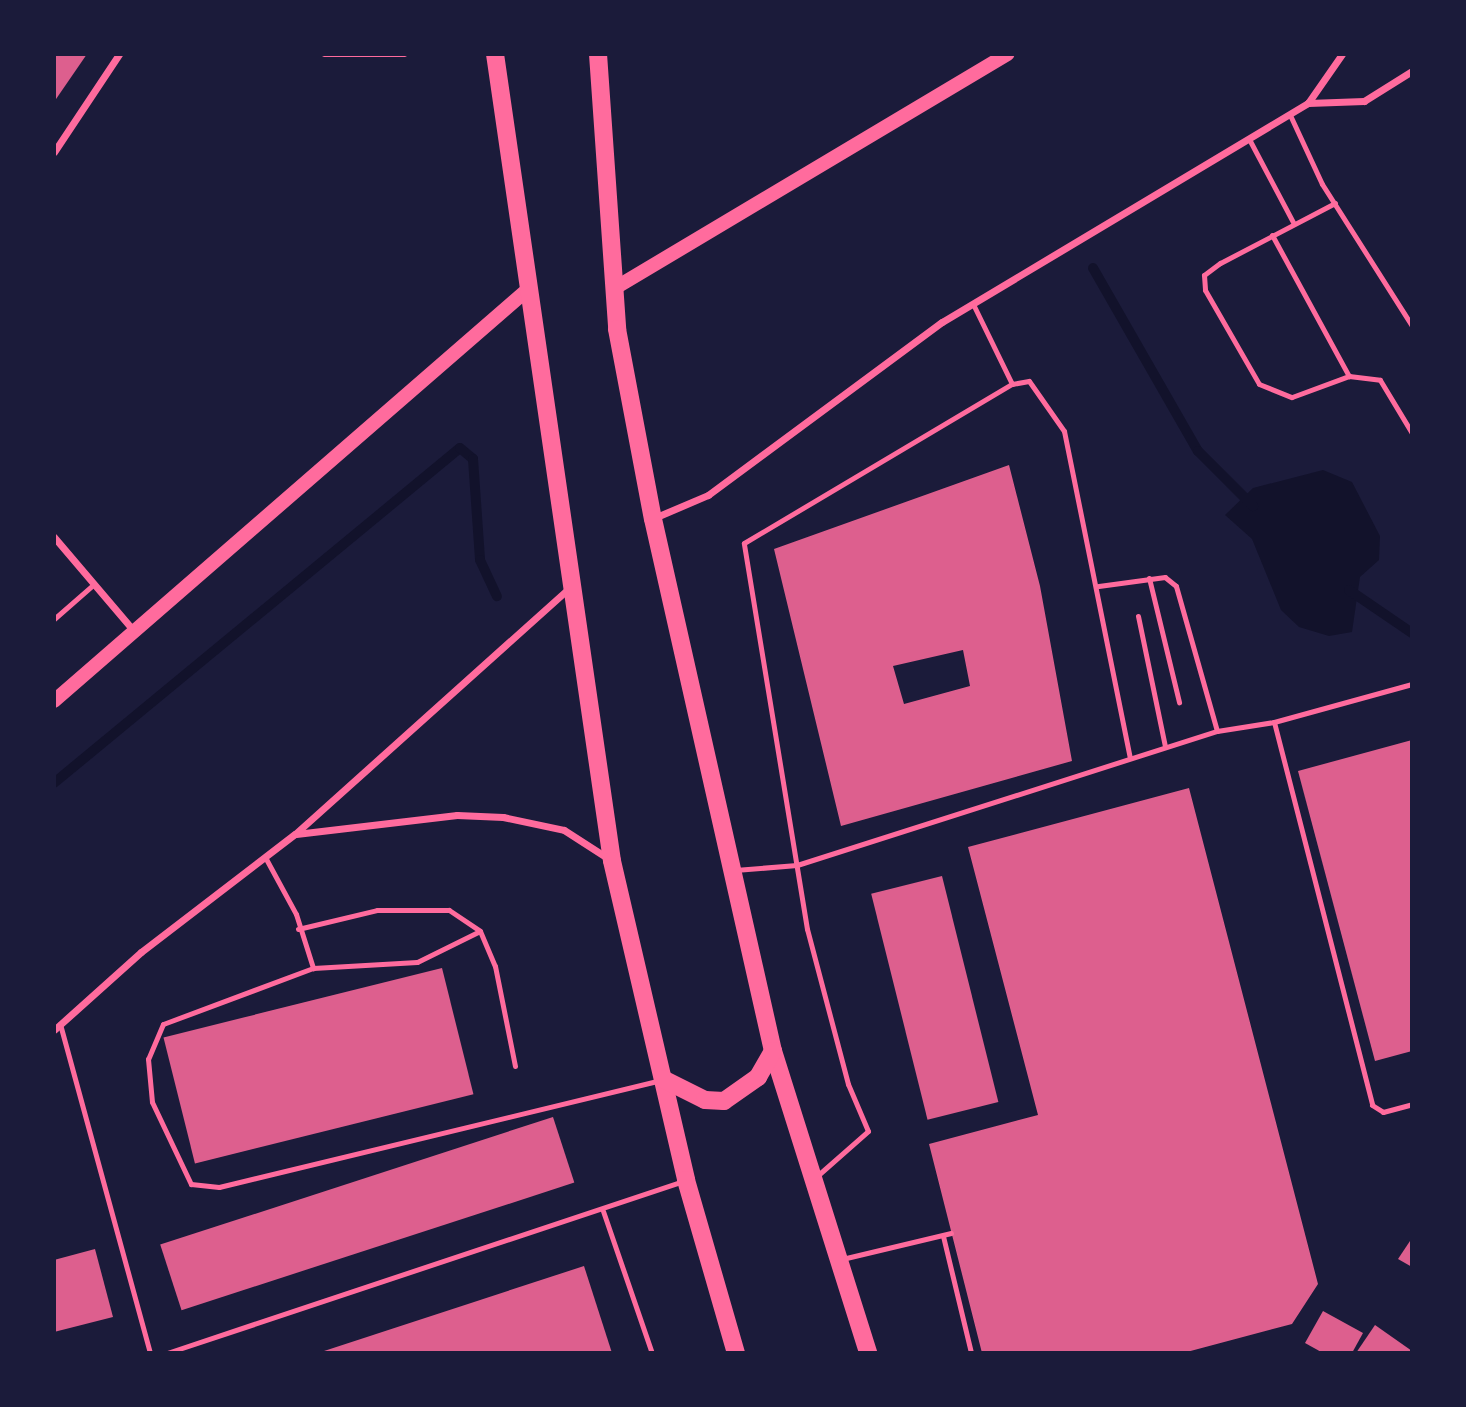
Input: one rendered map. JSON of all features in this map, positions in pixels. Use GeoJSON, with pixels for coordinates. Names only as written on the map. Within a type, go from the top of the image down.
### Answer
{"type":"FeatureCollection","features":[{"type":"Feature","properties":{"kind":"main road"},"geometry":{"type":"LineString","coordinates":[[495,54],[526,292],[561,494],[570,587],[612,861],[686,1180],[736,1353]]}},
{"type":"Feature","properties":{"kind":"main road"},"geometry":{"type":"LineString","coordinates":[[598,54],[617,329],[653,519],[729,870],[773,1051],[868,1353]]}},
{"type":"Feature","properties":{"kind":"main road"},"geometry":{"type":"LineString","coordinates":[[615,288],[1008,54]]}},
{"type":"Feature","properties":{"kind":"main road"},"geometry":{"type":"LineString","coordinates":[[54,701],[526,292]]}},
{"type":"Feature","properties":{"kind":"main road"},"geometry":{"type":"LineString","coordinates":[[663,1079],[705,1100],[724,1101],[758,1077],[773,1051]]}},
{"type":"Feature","properties":{"kind":"street"},"geometry":{"type":"LineString","coordinates":[[54,152],[119,54]]}},
{"type":"Feature","properties":{"kind":"street"},"geometry":{"type":"LineString","coordinates":[[653,519],[708,495],[839,392],[972,304],[1308,103],[1342,54]]}},
{"type":"Feature","properties":{"kind":"street"},"geometry":{"type":"LineString","coordinates":[[1308,103],[1364,101],[1412,71]]}},
{"type":"Feature","properties":{"kind":"street"},"geometry":{"type":"LineString","coordinates":[[54,537],[134,631]]}},
{"type":"Feature","properties":{"kind":"street"},"geometry":{"type":"LineString","coordinates":[[57,1027],[141,952],[295,834],[570,587]]}},
{"type":"Feature","properties":{"kind":"street"},"geometry":{"type":"LineString","coordinates":[[295,834],[457,815],[503,817],[564,830],[612,861]]}},
{"type":"Feature","properties":{"kind":"lane"},"geometry":{"type":"LineString","coordinates":[[324,54],[404,54]]}},
{"type":"Feature","properties":{"kind":"lane"},"geometry":{"type":"LineString","coordinates":[[1290,115],[1335,203],[1412,326]]}},
{"type":"Feature","properties":{"kind":"lane"},"geometry":{"type":"LineString","coordinates":[[1249,139],[1294,224]]}},
{"type":"Feature","properties":{"kind":"lane"},"geometry":{"type":"LineString","coordinates":[[1335,203],[1272,235],[1204,275],[1205,290],[1259,384],[1292,397],[1349,376],[1380,380],[1412,433]]}},
{"type":"Feature","properties":{"kind":"lane"},"geometry":{"type":"LineString","coordinates":[[1272,235],[1349,376]]}},
{"type":"Feature","properties":{"kind":"lane"},"geometry":{"type":"LineString","coordinates":[[972,304],[1012,384]]}},
{"type":"Feature","properties":{"kind":"lane"},"geometry":{"type":"LineString","coordinates":[[813,1180],[868,1131],[848,1084],[797,866],[744,543],[1012,384],[1029,382],[1064,431],[1099,586],[1129,757]]}},
{"type":"Feature","properties":{"kind":"lane"},"geometry":{"type":"LineString","coordinates":[[1099,586],[1166,577],[1180,592],[1217,731]]}},
{"type":"Feature","properties":{"kind":"lane"},"geometry":{"type":"LineString","coordinates":[[1149,578],[1179,702]]}},
{"type":"Feature","properties":{"kind":"lane"},"geometry":{"type":"LineString","coordinates":[[54,619],[94,584]]}},
{"type":"Feature","properties":{"kind":"lane"},"geometry":{"type":"LineString","coordinates":[[1138,616],[1165,746]]}},
{"type":"Feature","properties":{"kind":"lane"},"geometry":{"type":"LineString","coordinates":[[729,870],[797,866],[1165,746],[1217,731],[1274,722],[1412,684]]}},
{"type":"Feature","properties":{"kind":"lane"},"geometry":{"type":"LineString","coordinates":[[1274,722],[1372,1105],[1383,1112],[1412,1104]]}},
{"type":"Feature","properties":{"kind":"lane"},"geometry":{"type":"LineString","coordinates":[[265,857],[313,968]]}},
{"type":"Feature","properties":{"kind":"lane"},"geometry":{"type":"LineString","coordinates":[[298,929],[411,907],[449,910],[480,931],[495,966],[515,1066]]}},
{"type":"Feature","properties":{"kind":"lane"},"geometry":{"type":"LineString","coordinates":[[480,931],[417,962],[313,968],[163,1024],[153,1040],[148,1059],[152,1102],[174,1160],[191,1184],[219,1187],[663,1079]]}},
{"type":"Feature","properties":{"kind":"lane"},"geometry":{"type":"LineString","coordinates":[[57,1027],[150,1353]]}},
{"type":"Feature","properties":{"kind":"lane"},"geometry":{"type":"LineString","coordinates":[[167,1353],[603,1211],[686,1180]]}},
{"type":"Feature","properties":{"kind":"lane"},"geometry":{"type":"LineString","coordinates":[[603,1211],[652,1353]]}},
{"type":"Feature","properties":{"kind":"lane"},"geometry":{"type":"LineString","coordinates":[[838,1260],[951,1233]]}},
{"type":"Feature","properties":{"kind":"lane"},"geometry":{"type":"LineString","coordinates":[[943,1236],[971,1353]]}},
{"type":"Feature","properties":{"kind":"shaded area"},"geometry":{"type":"Polygon","coordinates":[[[1323,470],[1352,482],[1380,536],[1379,560],[1360,577],[1352,632],[1329,636],[1299,627],[1281,610],[1252,539],[1225,515],[1253,488],[1323,470]]]}},
{"type":"Feature","properties":{"kind":"building"},"geometry":{"type":"Polygon","coordinates":[[[54,54],[87,54],[54,102],[54,54]]]}},
{"type":"Feature","properties":{"kind":"building"},"geometry":{"type":"Polygon","coordinates":[[[1009,465],[1040,586],[1072,761],[841,826],[774,549],[1009,465]],[[963,650],[893,666],[904,704],[970,686],[963,650]]]}},
{"type":"Feature","properties":{"kind":"building"},"geometry":{"type":"Polygon","coordinates":[[[1412,740],[1412,1051],[1375,1061],[1298,771],[1412,740]]]}},
{"type":"Feature","properties":{"kind":"building"},"geometry":{"type":"Polygon","coordinates":[[[1189,788],[1318,1284],[1292,1324],[1183,1353],[982,1353],[929,1144],[1038,1115],[968,847],[1189,788]]]}},
{"type":"Feature","properties":{"kind":"building"},"geometry":{"type":"Polygon","coordinates":[[[942,876],[998,1102],[928,1120],[871,894],[942,876]]]}},
{"type":"Feature","properties":{"kind":"building"},"geometry":{"type":"Polygon","coordinates":[[[442,968],[473,1094],[195,1164],[164,1037],[442,968]]]}},
{"type":"Feature","properties":{"kind":"building"},"geometry":{"type":"Polygon","coordinates":[[[553,1117],[574,1183],[182,1310],[160,1245],[553,1117]]]}},
{"type":"Feature","properties":{"kind":"building"},"geometry":{"type":"Polygon","coordinates":[[[1412,1238],[1412,1267],[1398,1259],[1412,1238]]]}},
{"type":"Feature","properties":{"kind":"building"},"geometry":{"type":"Polygon","coordinates":[[[95,1249],[113,1317],[54,1332],[54,1260],[95,1249]]]}},
{"type":"Feature","properties":{"kind":"building"},"geometry":{"type":"Polygon","coordinates":[[[584,1266],[612,1353],[321,1353],[321,1352],[584,1266]]]}},
{"type":"Feature","properties":{"kind":"building"},"geometry":{"type":"Polygon","coordinates":[[[1323,1311],[1363,1333],[1352,1353],[1323,1353],[1305,1343],[1323,1311]]]}},
{"type":"Feature","properties":{"kind":"building"},"geometry":{"type":"Polygon","coordinates":[[[1375,1325],[1412,1351],[1412,1353],[1356,1353],[1375,1325]]]}},
{"type":"Feature","properties":{"kind":"waterway"},"geometry":{"type":"LineString","coordinates":[[1093,268],[1198,451],[1253,506]]}},
{"type":"Feature","properties":{"kind":"waterway"},"geometry":{"type":"LineString","coordinates":[[54,783],[460,448],[473,459],[480,560],[497,596]]}},
{"type":"Feature","properties":{"kind":"waterway"},"geometry":{"type":"LineString","coordinates":[[1349,590],[1412,633]]}}]}
